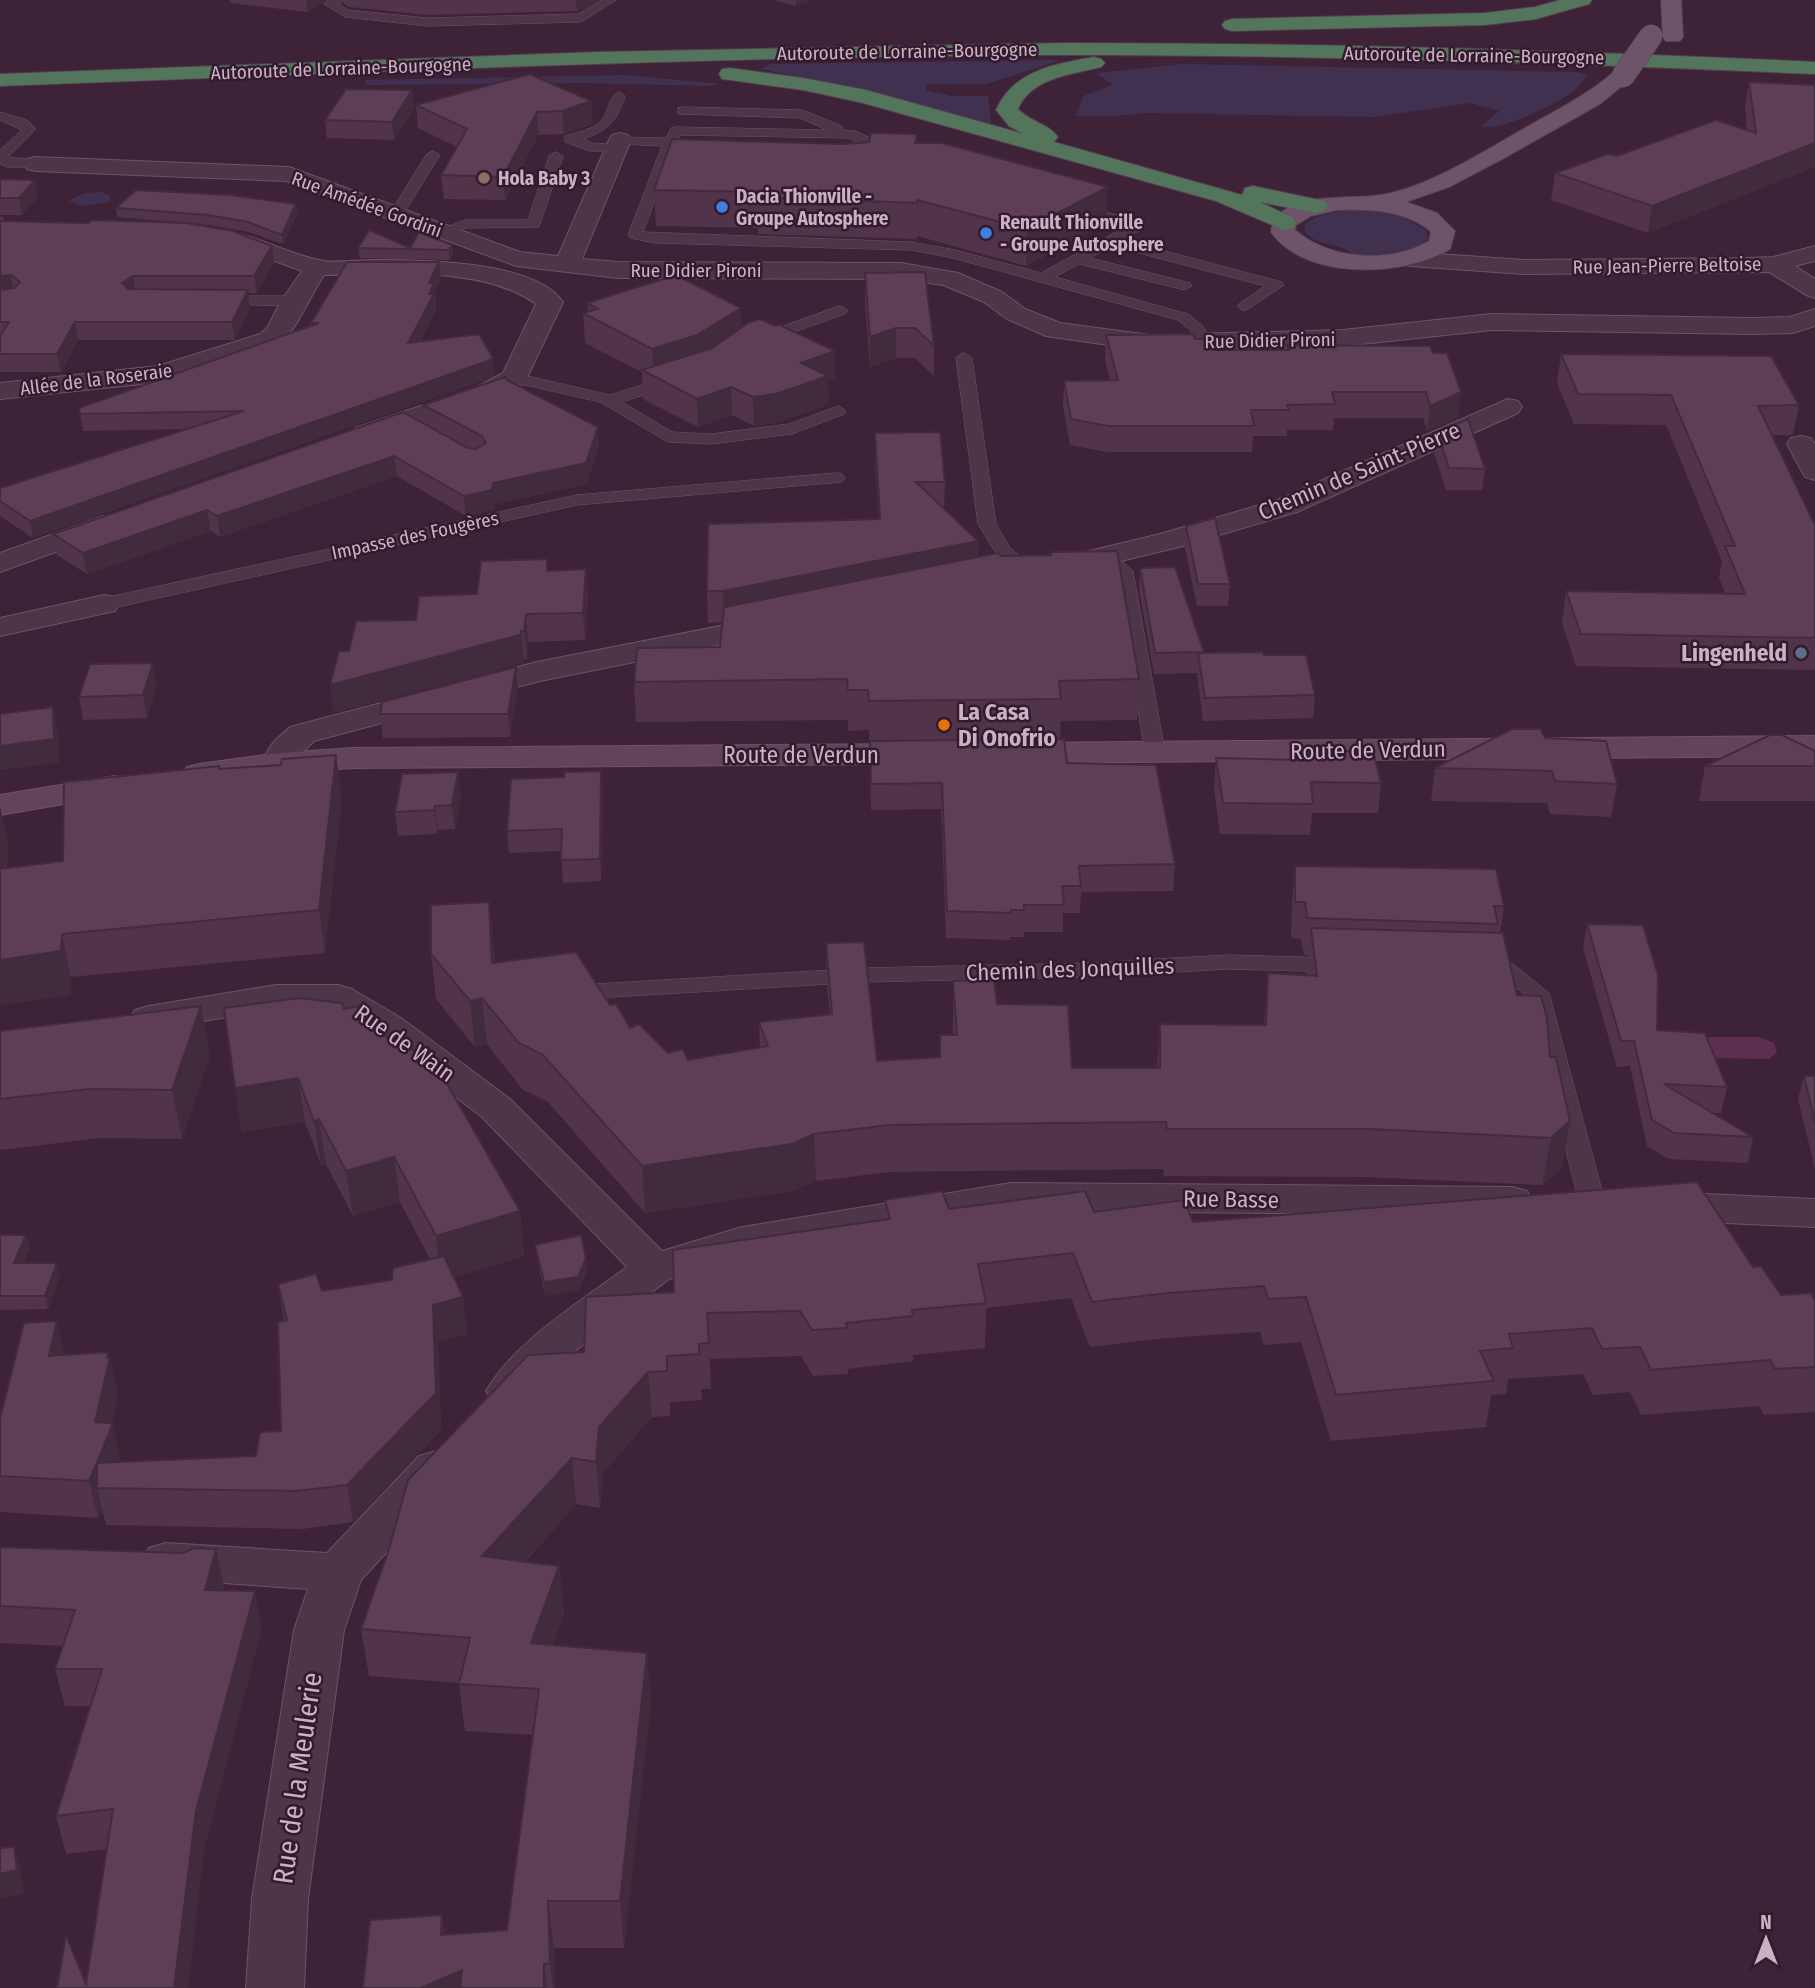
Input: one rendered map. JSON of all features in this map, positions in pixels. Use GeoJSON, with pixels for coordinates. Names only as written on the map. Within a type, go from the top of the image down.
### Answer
{"type":"FeatureCollection","features":[{"type":"Feature","properties":{"kind":"highway"},"geometry":{"type":"LineString","coordinates":[[1211,25],[1485,19],[1536,13],[1582,0]]}},
{"type":"Feature","properties":{"kind":"highway"},"geometry":{"type":"LineString","coordinates":[[667,46],[709,39],[1019,29]]}},
{"type":"Feature","properties":{"kind":"highway","name":"Autoroute de Lorraine-Bourgogne"},"geometry":{"type":"LineString","coordinates":[[0,68],[954,39],[1203,39],[1489,44],[1815,57]]}},
{"type":"Feature","properties":{"kind":"highway","name":"Autoroute de Lorraine-Bourgogne"},"geometry":{"type":"LineString","coordinates":[[0,80],[818,52],[1026,49],[1312,51],[1604,58],[1815,68]]}},
{"type":"Feature","properties":{"kind":"highway"},"geometry":{"type":"LineString","coordinates":[[1312,51],[1142,57],[1085,64],[1020,88],[1007,110],[1017,121],[1034,132],[1058,141],[1195,179],[1316,206]]}},
{"type":"Feature","properties":{"kind":"highway"},"geometry":{"type":"LineString","coordinates":[[280,70],[643,67],[774,79],[895,104],[1210,193],[1258,209],[1284,223]]}},
{"type":"Feature","properties":{"kind":"main road"},"geometry":{"type":"LineString","coordinates":[[1652,0],[1654,17],[1649,43],[1623,76],[1593,99],[1455,176],[1408,196],[1372,204],[1316,206],[1301,211],[1284,223],[1283,233],[1292,242],[1320,254],[1358,261],[1410,259],[1434,250],[1437,228],[1458,190],[1600,110],[1653,73],[1673,37],[1671,0]]}},
{"type":"Feature","properties":{"kind":"main road"},"geometry":{"type":"LineString","coordinates":[[1372,204],[1413,211],[1437,228]]}},
{"type":"Feature","properties":{"kind":"main road","name":"Route de Verdun"},"geometry":{"type":"LineString","coordinates":[[0,805],[281,763],[353,758],[1815,746]]}},
{"type":"Feature","properties":{"kind":"street"},"geometry":{"type":"LineString","coordinates":[[569,264],[572,249],[619,144]]}},
{"type":"Feature","properties":{"kind":"street","name":"Rue Amédée Gordini"},"geometry":{"type":"LineString","coordinates":[[34,164],[289,174],[516,259],[569,264]]}},
{"type":"Feature","properties":{"kind":"street","name":"Rue Jean-Pierre Beltoise"},"geometry":{"type":"LineString","coordinates":[[1437,228],[1490,253],[1560,266]]}},
{"type":"Feature","properties":{"kind":"street"},"geometry":{"type":"LineString","coordinates":[[203,233],[241,240],[317,268],[465,271],[504,278],[540,291],[550,302],[514,378],[413,427],[338,443]]}},
{"type":"Feature","properties":{"kind":"street","name":"Rue Jean-Pierre Beltoise"},"geometry":{"type":"LineString","coordinates":[[1410,259],[1524,267],[1774,264],[1815,253]]}},
{"type":"Feature","properties":{"kind":"street","name":"Rue Didier Pironi"},"geometry":{"type":"LineString","coordinates":[[569,264],[618,270],[901,271],[948,278],[993,297],[1016,314],[1055,330],[1150,343],[1343,338],[1492,322],[1754,326],[1793,325],[1815,317]]}},
{"type":"Feature","properties":{"kind":"street"},"geometry":{"type":"LineString","coordinates":[[1774,264],[1815,290]]}},
{"type":"Feature","properties":{"kind":"street","name":"Allée de la Roseraie"},"geometry":{"type":"LineString","coordinates":[[0,391],[139,377],[187,368],[269,340],[278,332],[294,301],[317,268]]}},
{"type":"Feature","properties":{"kind":"street","name":"Chemin de Saint-Pierre"},"geometry":{"type":"LineString","coordinates":[[991,581],[1168,541],[1287,506],[1508,407]]}},
{"type":"Feature","properties":{"kind":"street"},"geometry":{"type":"LineString","coordinates":[[1801,444],[1815,471]]}},
{"type":"Feature","properties":{"kind":"street"},"geometry":{"type":"LineString","coordinates":[[0,563],[133,515]]}},
{"type":"Feature","properties":{"kind":"street","name":"Impasse des Fougères"},"geometry":{"type":"LineString","coordinates":[[0,627],[104,604]]}},
{"type":"Feature","properties":{"kind":"street"},"geometry":{"type":"LineString","coordinates":[[281,763],[282,752],[302,734],[537,672],[804,619]]}},
{"type":"Feature","properties":{"kind":"street","name":"Rue de Wain"},"geometry":{"type":"LineString","coordinates":[[110,1024],[276,997],[338,997],[387,1026],[496,1108],[654,1269]]}},
{"type":"Feature","properties":{"kind":"street","name":"Rue Basse"},"geometry":{"type":"LineString","coordinates":[[338,1572],[555,1343],[654,1269],[742,1241],[1011,1197],[1592,1202],[1815,1213]]}},
{"type":"Feature","properties":{"kind":"street"},"geometry":{"type":"LineString","coordinates":[[122,1558],[338,1572]]}},
{"type":"Feature","properties":{"kind":"street","name":"Rue de la Meulerie"},"geometry":{"type":"LineString","coordinates":[[275,1988],[280,1899],[319,1630],[338,1572]]}},
{"type":"Feature","properties":{"kind":"lane"},"geometry":{"type":"LineString","coordinates":[[338,0],[330,4],[345,13],[427,22],[582,18],[610,0]]}},
{"type":"Feature","properties":{"kind":"lane"},"geometry":{"type":"LineString","coordinates":[[619,96],[611,121],[603,128],[570,139],[590,147],[670,142]]}},
{"type":"Feature","properties":{"kind":"lane"},"geometry":{"type":"LineString","coordinates":[[683,111],[802,114],[848,141],[914,160]]}},
{"type":"Feature","properties":{"kind":"lane"},"geometry":{"type":"LineString","coordinates":[[0,116],[22,123],[29,129],[21,142],[7,149],[1,158],[7,163],[34,164]]}},
{"type":"Feature","properties":{"kind":"lane"},"geometry":{"type":"LineString","coordinates":[[848,141],[741,138],[676,131],[670,142],[668,167],[635,235],[655,239],[911,246],[955,254],[1183,317],[1198,329],[1203,342]]}},
{"type":"Feature","properties":{"kind":"lane"},"geometry":{"type":"LineString","coordinates":[[397,214],[433,155]]}},
{"type":"Feature","properties":{"kind":"lane"},"geometry":{"type":"LineString","coordinates":[[444,231],[465,224],[534,224],[556,156]]}},
{"type":"Feature","properties":{"kind":"lane"},"geometry":{"type":"LineString","coordinates":[[1043,278],[1139,225],[1059,204]]}},
{"type":"Feature","properties":{"kind":"lane"},"geometry":{"type":"LineString","coordinates":[[1110,241],[1277,285],[1245,306]]}},
{"type":"Feature","properties":{"kind":"lane"},"geometry":{"type":"LineString","coordinates":[[1077,259],[1185,286]]}},
{"type":"Feature","properties":{"kind":"lane"},"geometry":{"type":"LineString","coordinates":[[202,301],[294,301]]}},
{"type":"Feature","properties":{"kind":"lane"},"geometry":{"type":"LineString","coordinates":[[742,345],[840,311]]}},
{"type":"Feature","properties":{"kind":"lane"},"geometry":{"type":"LineString","coordinates":[[964,358],[987,524],[1003,551],[1031,573]]}},
{"type":"Feature","properties":{"kind":"lane"},"geometry":{"type":"LineString","coordinates":[[514,378],[611,400],[682,377]]}},
{"type":"Feature","properties":{"kind":"lane"},"geometry":{"type":"LineString","coordinates":[[606,399],[668,437],[761,435],[792,429],[838,411]]}},
{"type":"Feature","properties":{"kind":"lane","name":"Impasse des Fougères"},"geometry":{"type":"LineString","coordinates":[[104,604],[577,500],[836,478]]}},
{"type":"Feature","properties":{"kind":"lane"},"geometry":{"type":"LineString","coordinates":[[1105,556],[1124,571],[1155,752]]}},
{"type":"Feature","properties":{"kind":"lane","name":"Chemin des Jonquilles"},"geometry":{"type":"LineString","coordinates":[[595,991],[864,975],[1088,970],[1228,962],[1367,965]]}},
{"type":"Feature","properties":{"kind":"lane"},"geometry":{"type":"LineString","coordinates":[[1463,968],[1504,969],[1538,993],[1592,1202]]}},
{"type":"Feature","properties":{"kind":"shaded area"},"geometry":{"type":"Polygon","coordinates":[[[1061,60],[987,84],[927,84],[926,90],[951,96],[988,96],[991,123],[957,117],[932,108],[843,86],[761,69],[769,64],[1061,60]]]}},
{"type":"Feature","properties":{"kind":"shaded area"},"geometry":{"type":"Polygon","coordinates":[[[1183,64],[1576,72],[1587,75],[1578,87],[1558,101],[1531,115],[1491,127],[1481,127],[1499,111],[1470,103],[1375,117],[1147,113],[1076,116],[1083,96],[1113,85],[1096,73],[1183,64]]]}},
{"type":"Feature","properties":{"kind":"shaded area"},"geometry":{"type":"Polygon","coordinates":[[[626,75],[722,84],[366,85],[366,80],[626,75]]]}},
{"type":"Feature","properties":{"kind":"shaded area"},"geometry":{"type":"Polygon","coordinates":[[[102,192],[110,196],[110,202],[82,206],[69,201],[84,193],[102,192]]]}},
{"type":"Feature","properties":{"kind":"shaded area"},"geometry":{"type":"Polygon","coordinates":[[[1358,210],[1399,215],[1426,230],[1428,238],[1422,245],[1405,253],[1385,256],[1355,255],[1315,240],[1305,232],[1305,224],[1317,217],[1358,210]]]}},
{"type":"Feature","properties":{"kind":"shaded area"},"geometry":{"type":"Polygon","coordinates":[[[1699,1037],[1759,1037],[1774,1043],[1777,1052],[1769,1059],[1707,1058],[1699,1037]]]}},
{"type":"Feature","properties":{"kind":"building"},"geometry":{"type":"Polygon","coordinates":[[[530,74],[591,101],[562,111],[537,112],[503,177],[441,175],[467,129],[416,105],[530,74]]]}},
{"type":"Feature","properties":{"kind":"building"},"geometry":{"type":"Polygon","coordinates":[[[1749,82],[1815,85],[1815,143],[1652,206],[1555,173],[1608,154],[1617,156],[1716,120],[1756,133],[1749,82]]]}},
{"type":"Feature","properties":{"kind":"building"},"geometry":{"type":"Polygon","coordinates":[[[346,89],[412,90],[392,122],[325,120],[346,89]]]}},
{"type":"Feature","properties":{"kind":"building"},"geometry":{"type":"Polygon","coordinates":[[[871,133],[917,134],[915,143],[942,143],[1108,187],[1027,229],[917,200],[917,203],[757,197],[759,192],[654,190],[672,139],[842,144],[869,142],[871,133]]]}},
{"type":"Feature","properties":{"kind":"building"},"geometry":{"type":"Polygon","coordinates":[[[0,179],[35,180],[19,198],[0,198],[0,179]]]}},
{"type":"Feature","properties":{"kind":"building"},"geometry":{"type":"Polygon","coordinates":[[[136,190],[231,195],[296,204],[282,235],[248,222],[208,215],[116,208],[136,190]]]}},
{"type":"Feature","properties":{"kind":"building"},"geometry":{"type":"Polygon","coordinates":[[[92,220],[187,223],[233,231],[272,246],[254,276],[133,276],[122,283],[128,289],[248,290],[232,322],[75,322],[57,354],[0,354],[0,336],[9,322],[0,322],[0,290],[15,288],[20,282],[11,275],[0,276],[0,221],[88,223],[92,220]]]}},
{"type":"Feature","properties":{"kind":"building"},"geometry":{"type":"Polygon","coordinates":[[[369,230],[410,248],[419,232],[452,245],[449,250],[358,248],[369,230]]]}},
{"type":"Feature","properties":{"kind":"building"},"geometry":{"type":"Polygon","coordinates":[[[347,262],[439,262],[429,283],[434,283],[429,294],[434,294],[408,343],[479,334],[493,358],[30,521],[0,501],[0,488],[244,411],[80,414],[79,408],[319,323],[311,323],[347,262]]]}},
{"type":"Feature","properties":{"kind":"building"},"geometry":{"type":"Polygon","coordinates":[[[925,272],[934,346],[915,328],[896,328],[870,337],[865,273],[925,272]]]}},
{"type":"Feature","properties":{"kind":"building"},"geometry":{"type":"Polygon","coordinates":[[[676,275],[741,308],[697,335],[652,349],[583,313],[598,309],[587,303],[676,275]]]}},
{"type":"Feature","properties":{"kind":"building"},"geometry":{"type":"Polygon","coordinates":[[[760,319],[775,326],[780,325],[835,351],[801,363],[828,376],[776,394],[753,397],[731,387],[697,399],[642,370],[712,348],[748,323],[760,319]]]}},
{"type":"Feature","properties":{"kind":"building"},"geometry":{"type":"Polygon","coordinates":[[[1193,334],[1195,339],[1210,339],[1214,350],[1289,350],[1287,345],[1430,346],[1433,353],[1447,353],[1461,392],[1430,406],[1426,392],[1332,392],[1335,404],[1287,405],[1289,410],[1251,410],[1254,426],[1108,426],[1071,419],[1064,381],[1118,380],[1106,335],[1193,334]]]}},
{"type":"Feature","properties":{"kind":"building"},"geometry":{"type":"Polygon","coordinates":[[[1561,354],[1771,356],[1799,405],[1758,406],[1815,525],[1815,638],[1581,634],[1566,591],[1745,594],[1725,546],[1735,546],[1671,395],[1578,394],[1561,354]]]}},
{"type":"Feature","properties":{"kind":"building"},"geometry":{"type":"Polygon","coordinates":[[[505,377],[598,427],[586,463],[493,483],[492,490],[464,496],[394,456],[217,516],[207,510],[83,553],[53,534],[403,412],[468,448],[476,449],[486,443],[482,436],[423,405],[505,377]]]}},
{"type":"Feature","properties":{"kind":"building"},"geometry":{"type":"Polygon","coordinates":[[[1468,419],[1485,469],[1449,468],[1437,432],[1468,419]]]}},
{"type":"Feature","properties":{"kind":"building"},"geometry":{"type":"Polygon","coordinates":[[[940,432],[945,482],[916,482],[978,541],[723,591],[707,591],[708,524],[880,519],[875,433],[940,432]]]}},
{"type":"Feature","properties":{"kind":"building"},"geometry":{"type":"Polygon","coordinates":[[[1215,518],[1230,584],[1198,584],[1186,526],[1215,518]]]}},
{"type":"Feature","properties":{"kind":"building"},"geometry":{"type":"Polygon","coordinates":[[[1117,551],[1139,679],[1059,681],[1061,699],[869,701],[868,690],[848,690],[847,679],[634,682],[637,648],[720,647],[724,607],[998,553],[1001,556],[1117,551]]]}},
{"type":"Feature","properties":{"kind":"building"},"geometry":{"type":"Polygon","coordinates":[[[547,559],[547,571],[586,569],[583,613],[526,614],[524,631],[521,631],[520,635],[330,685],[339,651],[349,651],[356,621],[416,620],[419,596],[477,594],[481,561],[547,559]]]}},
{"type":"Feature","properties":{"kind":"building"},"geometry":{"type":"Polygon","coordinates":[[[1175,567],[1204,652],[1155,653],[1140,568],[1175,567]]]}},
{"type":"Feature","properties":{"kind":"building"},"geometry":{"type":"Polygon","coordinates":[[[1263,652],[1264,655],[1306,655],[1315,695],[1205,698],[1198,653],[1263,652]]]}},
{"type":"Feature","properties":{"kind":"building"},"geometry":{"type":"Polygon","coordinates":[[[153,663],[143,695],[79,697],[90,664],[153,663]]]}},
{"type":"Feature","properties":{"kind":"building"},"geometry":{"type":"Polygon","coordinates":[[[516,667],[508,714],[380,714],[382,702],[516,667]]]}},
{"type":"Feature","properties":{"kind":"building"},"geometry":{"type":"Polygon","coordinates":[[[53,707],[54,739],[0,746],[0,714],[53,707]]]}},
{"type":"Feature","properties":{"kind":"building"},"geometry":{"type":"Polygon","coordinates":[[[1512,729],[1541,729],[1545,738],[1606,741],[1617,784],[1555,781],[1552,771],[1435,768],[1512,729]]]}},
{"type":"Feature","properties":{"kind":"building"},"geometry":{"type":"Polygon","coordinates":[[[1770,735],[1782,735],[1815,751],[1815,766],[1705,766],[1770,735]]]}},
{"type":"Feature","properties":{"kind":"building"},"geometry":{"type":"Polygon","coordinates":[[[1064,739],[1067,763],[1156,765],[1175,864],[1079,866],[1081,886],[1062,886],[1064,905],[1024,905],[1024,910],[1011,910],[1011,913],[947,911],[942,783],[871,784],[870,741],[1064,739]]]}},
{"type":"Feature","properties":{"kind":"building"},"geometry":{"type":"Polygon","coordinates":[[[1298,751],[1373,751],[1381,783],[1311,782],[1313,804],[1223,803],[1216,758],[1299,760],[1298,751]]]}},
{"type":"Feature","properties":{"kind":"building"},"geometry":{"type":"Polygon","coordinates":[[[336,755],[319,910],[62,934],[61,951],[0,960],[0,869],[63,861],[64,782],[219,766],[219,769],[281,765],[282,759],[336,755]]]}},
{"type":"Feature","properties":{"kind":"building"},"geometry":{"type":"Polygon","coordinates":[[[601,771],[600,859],[561,860],[562,829],[507,831],[511,779],[564,777],[564,772],[601,771]]]}},
{"type":"Feature","properties":{"kind":"building"},"geometry":{"type":"Polygon","coordinates":[[[458,772],[452,805],[435,806],[435,810],[395,812],[402,774],[458,772]]]}},
{"type":"Feature","properties":{"kind":"building"},"geometry":{"type":"Polygon","coordinates":[[[1295,866],[1496,869],[1504,906],[1494,906],[1498,924],[1307,918],[1305,902],[1295,902],[1295,866]]]}},
{"type":"Feature","properties":{"kind":"building"},"geometry":{"type":"Polygon","coordinates":[[[489,902],[492,963],[576,952],[610,1005],[616,1004],[630,1028],[639,1024],[668,1053],[683,1049],[688,1060],[768,1046],[759,1022],[832,1014],[826,943],[864,942],[877,1061],[940,1057],[940,1035],[957,1035],[953,981],[994,979],[997,1004],[1068,1005],[1072,1068],[1160,1068],[1160,1024],[1266,1025],[1268,973],[1317,976],[1311,928],[1503,933],[1517,995],[1541,996],[1547,1018],[1550,1057],[1556,1057],[1570,1121],[1551,1138],[1371,1129],[1167,1129],[1166,1122],[889,1125],[814,1134],[792,1144],[642,1166],[543,1055],[519,1043],[482,998],[470,1001],[431,954],[431,905],[489,902]]]}},
{"type":"Feature","properties":{"kind":"building"},"geometry":{"type":"Polygon","coordinates":[[[1587,924],[1643,925],[1658,975],[1657,1030],[1705,1033],[1727,1087],[1664,1084],[1753,1137],[1674,1133],[1652,1120],[1634,1041],[1621,1041],[1587,924]]]}},
{"type":"Feature","properties":{"kind":"building"},"geometry":{"type":"Polygon","coordinates":[[[299,998],[342,1003],[344,1009],[364,1005],[375,1031],[434,1061],[520,1211],[436,1236],[394,1157],[346,1171],[319,1119],[314,1121],[298,1078],[235,1088],[224,1008],[299,998]]]}},
{"type":"Feature","properties":{"kind":"building"},"geometry":{"type":"Polygon","coordinates":[[[201,1006],[172,1090],[90,1089],[0,1099],[0,1031],[201,1006]]]}},
{"type":"Feature","properties":{"kind":"building"},"geometry":{"type":"Polygon","coordinates":[[[1804,1076],[1815,1076],[1815,1123],[1804,1076]]]}},
{"type":"Feature","properties":{"kind":"building"},"geometry":{"type":"Polygon","coordinates":[[[1697,1182],[1753,1267],[1761,1266],[1781,1295],[1811,1293],[1815,1300],[1815,1367],[1775,1369],[1770,1360],[1651,1370],[1640,1347],[1602,1349],[1592,1328],[1509,1334],[1513,1348],[1480,1351],[1494,1381],[1336,1395],[1306,1297],[1268,1299],[1264,1286],[1092,1302],[1073,1253],[978,1264],[986,1303],[912,1310],[913,1316],[846,1323],[847,1328],[812,1330],[800,1311],[707,1313],[709,1343],[699,1344],[699,1354],[667,1356],[667,1371],[648,1372],[599,1427],[596,1462],[572,1458],[482,1556],[559,1566],[531,1643],[647,1653],[620,1901],[548,1901],[550,1963],[544,1964],[544,1988],[460,1988],[462,1970],[421,1988],[363,1988],[370,1920],[442,1915],[441,1935],[507,1930],[539,1689],[459,1684],[470,1638],[361,1629],[389,1549],[408,1480],[528,1355],[584,1352],[586,1297],[674,1292],[673,1250],[890,1219],[885,1200],[942,1191],[949,1209],[1085,1191],[1094,1212],[1184,1200],[1193,1222],[1697,1182]]]}},
{"type":"Feature","properties":{"kind":"building"},"geometry":{"type":"Polygon","coordinates":[[[0,1235],[26,1235],[14,1263],[57,1263],[45,1296],[0,1296],[0,1235]]]}},
{"type":"Feature","properties":{"kind":"building"},"geometry":{"type":"Polygon","coordinates":[[[581,1235],[586,1258],[578,1277],[544,1282],[535,1245],[581,1235]]]}},
{"type":"Feature","properties":{"kind":"building"},"geometry":{"type":"Polygon","coordinates":[[[444,1256],[463,1297],[433,1305],[436,1393],[347,1485],[296,1491],[97,1488],[97,1463],[256,1456],[260,1432],[281,1431],[278,1322],[287,1320],[278,1284],[316,1274],[322,1291],[392,1280],[393,1268],[444,1256]]]}},
{"type":"Feature","properties":{"kind":"building"},"geometry":{"type":"Polygon","coordinates":[[[57,1321],[49,1356],[108,1352],[107,1358],[110,1358],[95,1422],[113,1423],[89,1481],[0,1476],[0,1418],[24,1323],[57,1321]]]}},
{"type":"Feature","properties":{"kind":"building"},"geometry":{"type":"Polygon","coordinates":[[[0,1547],[183,1553],[194,1548],[216,1549],[205,1590],[255,1591],[196,1811],[174,1988],[57,1988],[66,1935],[86,1984],[113,1809],[56,1816],[102,1669],[55,1669],[75,1610],[0,1606],[0,1547]]]}},
{"type":"Feature","properties":{"kind":"building"},"geometry":{"type":"Polygon","coordinates":[[[14,1847],[17,1870],[0,1874],[0,1848],[14,1847]]]}},
{"type":"Feature","properties":{"kind":"place","name":"Hola Baby 3"},"geometry":{"type":"Point","coordinates":[484,178]}},
{"type":"Feature","properties":{"kind":"place","name":"Dacia Thionville - Groupe Autosphere"},"geometry":{"type":"Point","coordinates":[722,207]}},
{"type":"Feature","properties":{"kind":"place","name":"Renault Thionville - Groupe Autosphere"},"geometry":{"type":"Point","coordinates":[986,233]}},
{"type":"Feature","properties":{"kind":"place","name":"Lingenheld"},"geometry":{"type":"Point","coordinates":[1801,653]}},
{"type":"Feature","properties":{"kind":"place","name":"La Casa Di Onofrio"},"geometry":{"type":"Point","coordinates":[944,725]}}]}
